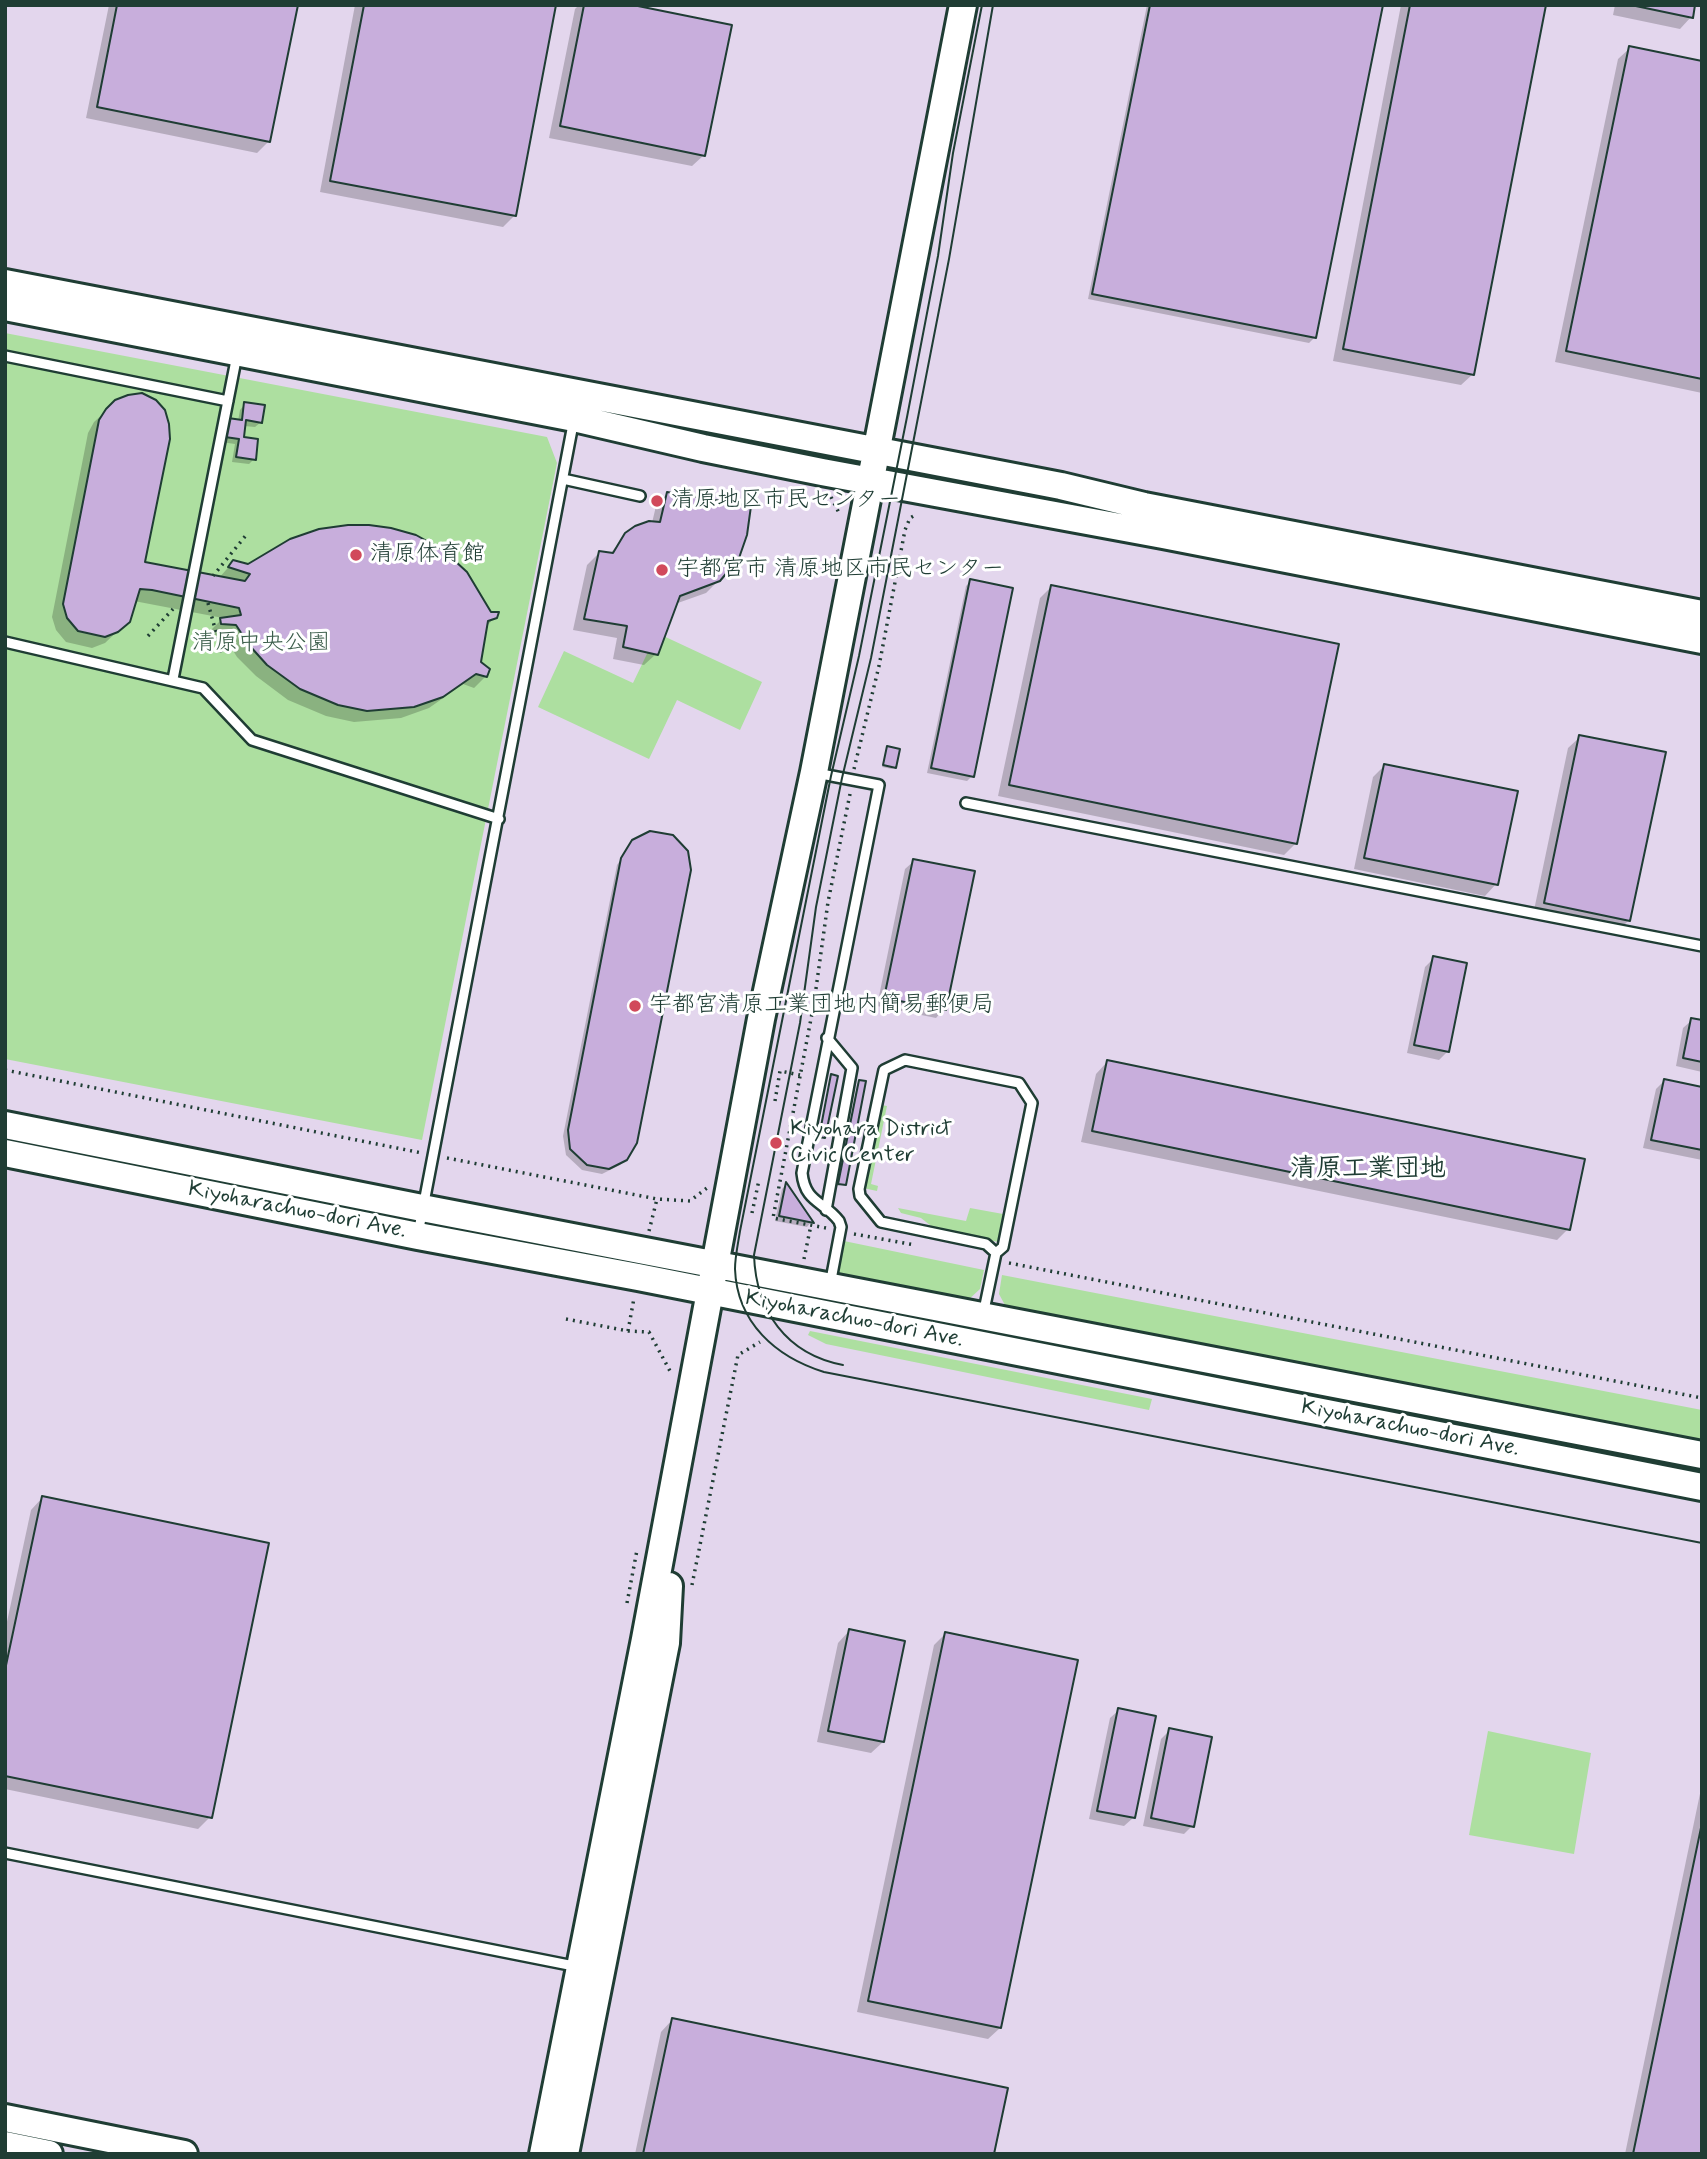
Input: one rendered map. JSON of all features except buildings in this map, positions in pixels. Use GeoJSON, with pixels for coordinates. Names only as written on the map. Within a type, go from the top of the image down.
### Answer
{"type":"FeatureCollection","features":[{"type":"Feature","properties":{"kind":"street"},"geometry":{"type":"LineString","coordinates":[[543,2154],[676,1476],[763,1007],[814,772],[963,5]]}},
{"type":"Feature","properties":{"kind":"street"},"geometry":{"type":"LineString","coordinates":[[5,283],[576,406],[703,448],[1702,640]]}},
{"type":"Feature","properties":{"kind":"street"},"geometry":{"type":"LineString","coordinates":[[5,307],[238,353],[876,451],[1702,614]]}},
{"type":"Feature","properties":{"kind":"street","name":"Kiyoharachuo-dori Ave."},"geometry":{"type":"LineString","coordinates":[[5,1125],[1702,1455]]}},
{"type":"Feature","properties":{"kind":"street","name":"Kiyoharachuo-dori Ave."},"geometry":{"type":"LineString","coordinates":[[5,1153],[1702,1487]]}},
{"type":"Feature","properties":{"kind":"street"},"geometry":{"type":"LineString","coordinates":[[565,2154],[666,1643],[676,1476]]}},
{"type":"Feature","properties":{"kind":"street"},"geometry":{"type":"LineString","coordinates":[[5,2118],[184,2154]]}},
{"type":"Feature","properties":{"kind":"street"},"geometry":{"type":"LineString","coordinates":[[5,2145],[49,2154]]}},
{"type":"Feature","properties":{"kind":"lane"},"geometry":{"type":"LineString","coordinates":[[173,679],[238,353]]}},
{"type":"Feature","properties":{"kind":"lane"},"geometry":{"type":"LineString","coordinates":[[5,356],[228,401]]}},
{"type":"Feature","properties":{"kind":"lane"},"geometry":{"type":"LineString","coordinates":[[418,1236],[576,406]]}},
{"type":"Feature","properties":{"kind":"lane"},"geometry":{"type":"LineString","coordinates":[[563,479],[640,496]]}},
{"type":"Feature","properties":{"kind":"lane"},"geometry":{"type":"LineString","coordinates":[[5,642],[203,688],[252,740],[499,819]]}},
{"type":"Feature","properties":{"kind":"lane"},"geometry":{"type":"LineString","coordinates":[[814,772],[879,785],[802,1173],[808,1195],[839,1221],[840,1231],[830,1286]]}},
{"type":"Feature","properties":{"kind":"lane"},"geometry":{"type":"LineString","coordinates":[[966,803],[1702,946]]}},
{"type":"Feature","properties":{"kind":"lane"},"geometry":{"type":"LineString","coordinates":[[826,1210],[852,1068],[827,1038]]}},
{"type":"Feature","properties":{"kind":"lane"},"geometry":{"type":"LineString","coordinates":[[983,1315],[995,1257],[1003,1247],[1032,1103],[1019,1083],[905,1060],[884,1070],[859,1189],[860,1196],[881,1222],[986,1244],[995,1257]]}},
{"type":"Feature","properties":{"kind":"lane"},"geometry":{"type":"LineString","coordinates":[[5,1853],[580,1968]]}},
{"type":"Feature","properties":{"kind":"path"},"geometry":{"type":"LineString","coordinates":[[825,492],[832,498],[840,515],[840,526]]}},
{"type":"Feature","properties":{"kind":"path"},"geometry":{"type":"LineString","coordinates":[[214,576],[247,534]]}},
{"type":"Feature","properties":{"kind":"path"},"geometry":{"type":"LineString","coordinates":[[208,603],[222,654]]}},
{"type":"Feature","properties":{"kind":"path"},"geometry":{"type":"LineString","coordinates":[[148,636],[174,607]]}},
{"type":"Feature","properties":{"kind":"path"},"geometry":{"type":"LineString","coordinates":[[5,1070],[657,1199],[690,1201],[709,1186]]}},
{"type":"Feature","properties":{"kind":"path"},"geometry":{"type":"LineString","coordinates":[[775,1101],[780,1071],[800,1075]]}},
{"type":"Feature","properties":{"kind":"path"},"geometry":{"type":"LineString","coordinates":[[752,1213],[759,1180]]}},
{"type":"Feature","properties":{"kind":"path"},"geometry":{"type":"LineString","coordinates":[[648,1236],[657,1199]]}},
{"type":"Feature","properties":{"kind":"path"},"geometry":{"type":"LineString","coordinates":[[773,1218],[920,1246]]}},
{"type":"Feature","properties":{"kind":"path"},"geometry":{"type":"LineString","coordinates":[[802,1268],[811,1225]]}},
{"type":"Feature","properties":{"kind":"path"},"geometry":{"type":"LineString","coordinates":[[995,1257],[1702,1398]]}},
{"type":"Feature","properties":{"kind":"path"},"geometry":{"type":"LineString","coordinates":[[628,1331],[635,1293]]}},
{"type":"Feature","properties":{"kind":"path"},"geometry":{"type":"LineString","coordinates":[[566,1319],[628,1331],[649,1332],[670,1371],[668,1384]]}},
{"type":"Feature","properties":{"kind":"path"},"geometry":{"type":"LineString","coordinates":[[691,1593],[738,1355],[760,1342]]}},
{"type":"Feature","properties":{"kind":"path"},"geometry":{"type":"LineString","coordinates":[[627,1603],[637,1548]]}},
{"type":"Feature","properties":{"kind":"shaded area"},"geometry":{"type":"Polygon","coordinates":[[[5,5],[1702,5],[1702,2154],[5,2154],[5,5]]]}},
{"type":"Feature","properties":{"kind":"green space","name":"清原中央公園"},"geometry":{"type":"Polygon","coordinates":[[[5,333],[547,437],[557,463],[422,1140],[5,1059],[5,333]]]}},
{"type":"Feature","properties":{"kind":"green space"},"geometry":{"type":"Polygon","coordinates":[[[657,633],[762,682],[740,730],[677,700],[649,759],[538,707],[564,651],[633,683],[657,633]]]}},
{"type":"Feature","properties":{"kind":"green space"},"geometry":{"type":"Polygon","coordinates":[[[881,1105],[887,1106],[871,1184],[878,1186],[877,1191],[863,1188],[881,1105]]]}},
{"type":"Feature","properties":{"kind":"green space"},"geometry":{"type":"Polygon","coordinates":[[[898,1208],[966,1221],[970,1208],[1003,1214],[998,1242],[935,1229],[921,1218],[901,1213],[898,1208]]]}},
{"type":"Feature","properties":{"kind":"green space"},"geometry":{"type":"Polygon","coordinates":[[[844,1241],[984,1270],[980,1289],[967,1301],[837,1275],[844,1241]]]}},
{"type":"Feature","properties":{"kind":"green space"},"geometry":{"type":"Polygon","coordinates":[[[1002,1275],[1702,1410],[1702,1443],[1006,1307],[999,1294],[1002,1275]]]}},
{"type":"Feature","properties":{"kind":"green space"},"geometry":{"type":"Polygon","coordinates":[[[810,1331],[1152,1399],[1149,1410],[826,1344],[808,1335],[810,1331]]]}},
{"type":"Feature","properties":{"kind":"green space"},"geometry":{"type":"Polygon","coordinates":[[[1488,1731],[1591,1753],[1574,1854],[1469,1835],[1488,1731]]]}},
{"type":"Feature","properties":{"kind":"tram line"},"geometry":{"type":"LineString","coordinates":[[982,5],[907,417],[859,656],[831,776],[740,1231],[735,1269],[743,1306],[751,1321],[775,1347],[824,1372],[1702,1543]]}},
{"type":"Feature","properties":{"kind":"tram line"},"geometry":{"type":"LineString","coordinates":[[843,1365],[805,1351],[778,1327],[761,1294],[754,1255],[800,1023],[816,907],[842,778],[871,658],[949,259],[993,5]]}},
{"type":"Feature","properties":{"kind":"place","name":"清原地区市民センター"},"geometry":{"type":"Point","coordinates":[657,501]}},
{"type":"Feature","properties":{"kind":"place","name":"清原体育館"},"geometry":{"type":"Point","coordinates":[356,555]}},
{"type":"Feature","properties":{"kind":"place","name":"宇都宮市 清原地区市民センター"},"geometry":{"type":"Point","coordinates":[662,570]}},
{"type":"Feature","properties":{"kind":"place","name":"宇都宮清原工業団地内簡易郵便局"},"geometry":{"type":"Point","coordinates":[635,1006]}},
{"type":"Feature","properties":{"kind":"place","name":"Kiyohara District Civic Center"},"geometry":{"type":"Point","coordinates":[776,1143]}},
{"type":"Feature","properties":{"kind":"district","name":"清原工業団地"},"geometry":{"type":"Point","coordinates":[1368,1171]}}]}
